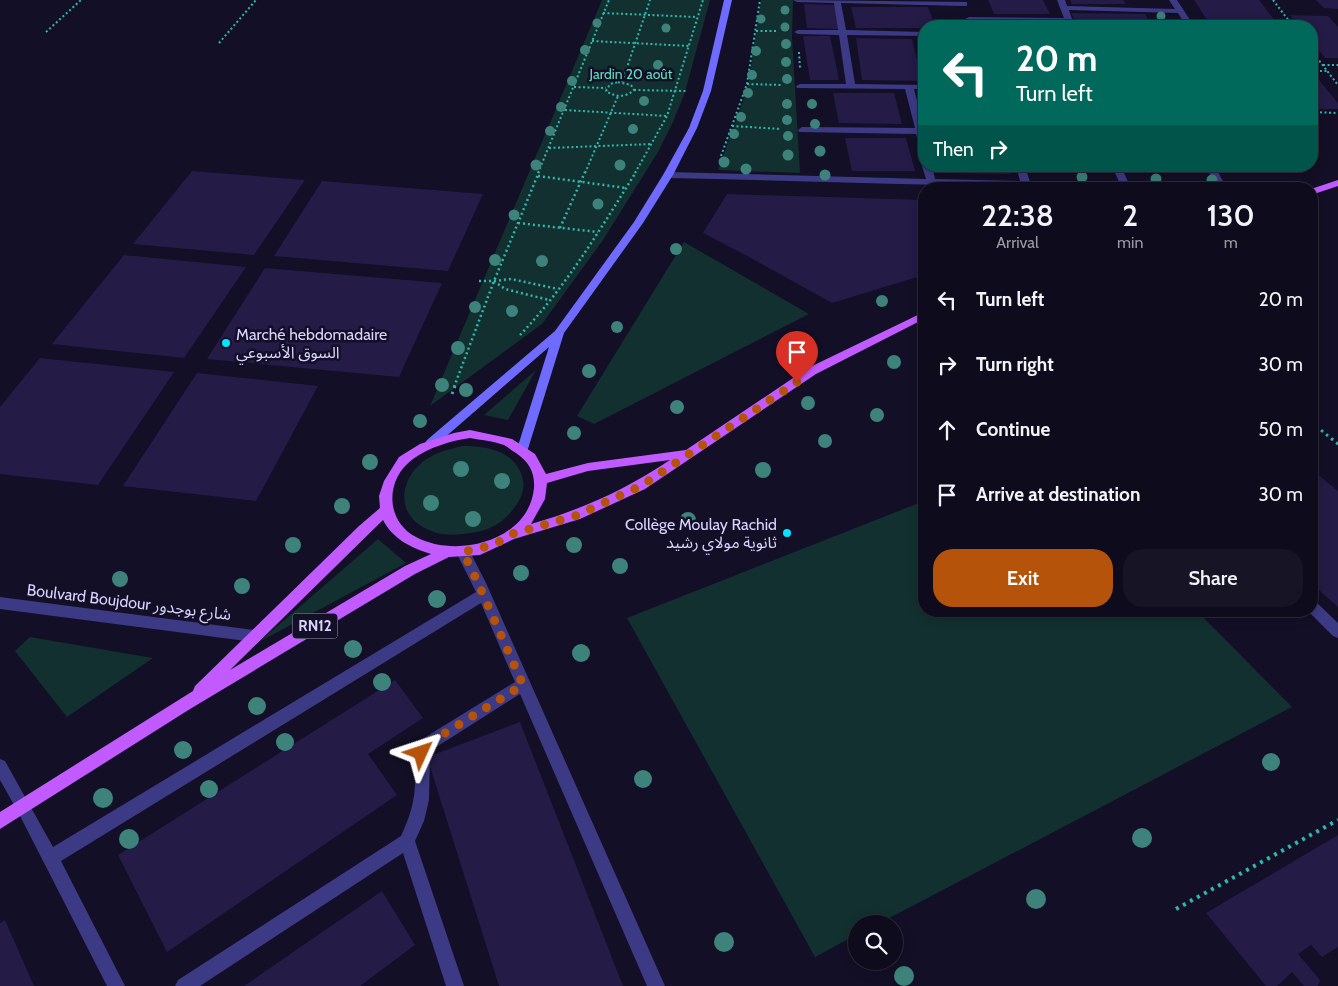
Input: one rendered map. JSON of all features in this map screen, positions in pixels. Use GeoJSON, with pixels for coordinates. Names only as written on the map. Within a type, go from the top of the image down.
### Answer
{"type":"FeatureCollection","features":[{"type":"Feature","properties":{"kind":"main road"},"geometry":{"type":"LineString","coordinates":[[385,511],[385,492],[393,472],[409,455],[431,442],[558,332],[638,223],[668,175],[693,128],[707,91],[728,0]]}},
{"type":"Feature","properties":{"kind":"main road"},"geometry":{"type":"LineString","coordinates":[[1318,190],[1338,183]]}},
{"type":"Feature","properties":{"kind":"main road","name":"RN12"},"geometry":{"type":"LineString","coordinates":[[512,534],[575,516],[641,486],[812,371],[918,318]]}},
{"type":"Feature","properties":{"kind":"main road"},"geometry":{"type":"LineString","coordinates":[[523,449],[558,332]]}},
{"type":"Feature","properties":{"kind":"main road"},"geometry":{"type":"LineString","coordinates":[[431,442],[470,434],[508,440],[523,449],[536,463],[542,480]]}},
{"type":"Feature","properties":{"kind":"main road","name":"RN12"},"geometry":{"type":"LineString","coordinates":[[185,704],[364,529],[385,511],[393,526],[406,539],[425,548],[447,552],[463,552],[497,543],[526,523],[536,509],[542,494],[542,480],[588,467],[687,454]]}},
{"type":"Feature","properties":{"kind":"main road","name":"RN12"},"geometry":{"type":"LineString","coordinates":[[0,821],[185,704],[410,570],[447,552]]}},
{"type":"Feature","properties":{"kind":"street"},"geometry":{"type":"LineString","coordinates":[[797,0],[963,2],[969,20]]}},
{"type":"Feature","properties":{"kind":"street"},"geometry":{"type":"LineString","coordinates":[[837,0],[851,86]]}},
{"type":"Feature","properties":{"kind":"street"},"geometry":{"type":"LineString","coordinates":[[1061,0],[1068,20]]}},
{"type":"Feature","properties":{"kind":"street"},"geometry":{"type":"LineString","coordinates":[[1173,0],[1186,20]]}},
{"type":"Feature","properties":{"kind":"street"},"geometry":{"type":"LineString","coordinates":[[1064,8],[1180,11]]}},
{"type":"Feature","properties":{"kind":"street"},"geometry":{"type":"LineString","coordinates":[[798,32],[918,34]]}},
{"type":"Feature","properties":{"kind":"street"},"geometry":{"type":"LineString","coordinates":[[800,86],[918,87]]}},
{"type":"Feature","properties":{"kind":"street"},"geometry":{"type":"LineString","coordinates":[[909,87],[918,117]]}},
{"type":"Feature","properties":{"kind":"street"},"geometry":{"type":"LineString","coordinates":[[802,130],[918,131]]}},
{"type":"Feature","properties":{"kind":"street"},"geometry":{"type":"LineString","coordinates":[[668,175],[931,182],[929,172]]}},
{"type":"Feature","properties":{"kind":"street"},"geometry":{"type":"LineString","coordinates":[[463,552],[656,986]]}},
{"type":"Feature","properties":{"kind":"street"},"geometry":{"type":"LineString","coordinates":[[51,858],[483,594]]}},
{"type":"Feature","properties":{"kind":"street","name":"Boulvard Boujdour شارع بوجدور"},"geometry":{"type":"LineString","coordinates":[[0,603],[254,636]]}},
{"type":"Feature","properties":{"kind":"street"},"geometry":{"type":"LineString","coordinates":[[1318,613],[1338,632]]}},
{"type":"Feature","properties":{"kind":"street"},"geometry":{"type":"LineString","coordinates":[[184,986],[407,841],[417,819],[422,801],[421,753],[424,746],[523,685]]}},
{"type":"Feature","properties":{"kind":"street"},"geometry":{"type":"LineString","coordinates":[[0,766],[51,858],[116,986]]}},
{"type":"Feature","properties":{"kind":"street"},"geometry":{"type":"LineString","coordinates":[[407,841],[455,986]]}},
{"type":"Feature","properties":{"kind":"path"},"geometry":{"type":"LineString","coordinates":[[46,32],[81,0]]}},
{"type":"Feature","properties":{"kind":"path"},"geometry":{"type":"LineString","coordinates":[[219,43],[256,0]]}},
{"type":"Feature","properties":{"kind":"path"},"geometry":{"type":"LineString","coordinates":[[457,392],[451,397],[494,281],[609,0]]}},
{"type":"Feature","properties":{"kind":"path"},"geometry":{"type":"LineString","coordinates":[[622,82],[650,0]]}},
{"type":"Feature","properties":{"kind":"path"},"geometry":{"type":"LineString","coordinates":[[516,338],[536,318],[599,232],[652,144],[667,116],[690,46],[702,0]]}},
{"type":"Feature","properties":{"kind":"path"},"geometry":{"type":"LineString","coordinates":[[719,162],[747,84],[760,0]]}},
{"type":"Feature","properties":{"kind":"path"},"geometry":{"type":"LineString","coordinates":[[1273,0],[1288,20]]}},
{"type":"Feature","properties":{"kind":"path"},"geometry":{"type":"LineString","coordinates":[[604,13],[698,17]]}},
{"type":"Feature","properties":{"kind":"path"},"geometry":{"type":"LineString","coordinates":[[592,41],[690,46]]}},
{"type":"Feature","properties":{"kind":"path"},"geometry":{"type":"LineString","coordinates":[[1318,58],[1338,84]]}},
{"type":"Feature","properties":{"kind":"path"},"geometry":{"type":"LineString","coordinates":[[1323,64],[1338,65]]}},
{"type":"Feature","properties":{"kind":"path"},"geometry":{"type":"LineString","coordinates":[[1318,71],[1328,71]]}},
{"type":"Feature","properties":{"kind":"path"},"geometry":{"type":"LineString","coordinates":[[574,86],[606,88],[610,84],[622,82],[631,85],[634,90]]}},
{"type":"Feature","properties":{"kind":"path"},"geometry":{"type":"LineString","coordinates":[[747,84],[800,86]]}},
{"type":"Feature","properties":{"kind":"path"},"geometry":{"type":"LineString","coordinates":[[606,88],[610,94],[618,96],[629,94],[634,90],[707,91]]}},
{"type":"Feature","properties":{"kind":"path"},"geometry":{"type":"LineString","coordinates":[[560,228],[618,96]]}},
{"type":"Feature","properties":{"kind":"path"},"geometry":{"type":"LineString","coordinates":[[565,110],[667,116]]}},
{"type":"Feature","properties":{"kind":"path"},"geometry":{"type":"LineString","coordinates":[[1318,112],[1338,113]]}},
{"type":"Feature","properties":{"kind":"path"},"geometry":{"type":"LineString","coordinates":[[732,126],[802,130]]}},
{"type":"Feature","properties":{"kind":"path"},"geometry":{"type":"LineString","coordinates":[[549,148],[652,144]]}},
{"type":"Feature","properties":{"kind":"path"},"geometry":{"type":"LineString","coordinates":[[538,176],[626,188]]}},
{"type":"Feature","properties":{"kind":"path"},"geometry":{"type":"LineString","coordinates":[[518,223],[599,232]]}},
{"type":"Feature","properties":{"kind":"path"},"geometry":{"type":"LineString","coordinates":[[479,281],[511,279],[558,289]]}},
{"type":"Feature","properties":{"kind":"path"},"geometry":{"type":"LineString","coordinates":[[494,281],[505,289],[549,300]]}},
{"type":"Feature","properties":{"kind":"path"},"geometry":{"type":"LineString","coordinates":[[1318,428],[1338,444]]}},
{"type":"Feature","properties":{"kind":"path"},"geometry":{"type":"LineString","coordinates":[[1176,909],[1338,820]]}},
{"type":"Feature","properties":{"kind":"green space","name":"Jardin 20 août"},"geometry":{"type":"Polygon","coordinates":[[[602,0],[710,0],[685,92],[673,122],[658,152],[603,240],[542,324],[430,406],[602,0]]]}},
{"type":"Feature","properties":{"kind":"green space"},"geometry":{"type":"Polygon","coordinates":[[[761,0],[793,0],[792,37],[800,173],[718,170],[748,87],[761,0]]]}},
{"type":"Feature","properties":{"kind":"green space"},"geometry":{"type":"Polygon","coordinates":[[[684,242],[809,314],[594,424],[577,416],[684,242]]]}},
{"type":"Feature","properties":{"kind":"green space"},"geometry":{"type":"Polygon","coordinates":[[[536,370],[508,420],[484,415],[536,370]]]}},
{"type":"Feature","properties":{"kind":"green space"},"geometry":{"type":"Polygon","coordinates":[[[462,446],[498,451],[512,460],[522,476],[524,486],[521,496],[506,517],[487,529],[458,535],[428,530],[413,519],[407,511],[404,501],[408,481],[413,472],[430,457],[462,446]]]}},
{"type":"Feature","properties":{"kind":"green space"},"geometry":{"type":"Polygon","coordinates":[[[918,503],[918,617],[1203,617],[1292,707],[895,915],[848,915],[848,939],[815,957],[627,618],[918,503]]]}},
{"type":"Feature","properties":{"kind":"green space"},"geometry":{"type":"Polygon","coordinates":[[[378,539],[406,563],[259,642],[378,539]]]}},
{"type":"Feature","properties":{"kind":"green space"},"geometry":{"type":"Polygon","coordinates":[[[30,637],[153,658],[67,717],[15,651],[30,637]]]}},
{"type":"Feature","properties":{"kind":"building"},"geometry":{"type":"Polygon","coordinates":[[[988,0],[1043,0],[1050,14],[994,14],[988,0]]]}},
{"type":"Feature","properties":{"kind":"building"},"geometry":{"type":"Polygon","coordinates":[[[1070,0],[1123,0],[1126,4],[1072,4],[1070,0]]]}},
{"type":"Feature","properties":{"kind":"building"},"geometry":{"type":"Polygon","coordinates":[[[1194,0],[1259,0],[1274,20],[1207,20],[1194,0]]]}},
{"type":"Feature","properties":{"kind":"building"},"geometry":{"type":"Polygon","coordinates":[[[1316,0],[1338,0],[1338,9],[1324,8],[1316,0]]]}},
{"type":"Feature","properties":{"kind":"building"},"geometry":{"type":"Polygon","coordinates":[[[804,4],[835,5],[838,29],[807,28],[804,4]]]}},
{"type":"Feature","properties":{"kind":"building"},"geometry":{"type":"Polygon","coordinates":[[[851,7],[928,7],[933,20],[918,20],[918,28],[856,28],[851,7]]]}},
{"type":"Feature","properties":{"kind":"building"},"geometry":{"type":"Polygon","coordinates":[[[1071,13],[1145,14],[1148,20],[1075,20],[1071,13]]]}},
{"type":"Feature","properties":{"kind":"building"},"geometry":{"type":"Polygon","coordinates":[[[1290,15],[1328,16],[1338,27],[1338,58],[1325,58],[1318,50],[1318,20],[1294,20],[1290,15]]]}},
{"type":"Feature","properties":{"kind":"building"},"geometry":{"type":"Polygon","coordinates":[[[803,36],[830,36],[839,80],[810,80],[803,36]]]}},
{"type":"Feature","properties":{"kind":"building"},"geometry":{"type":"Polygon","coordinates":[[[856,38],[912,39],[918,64],[918,81],[862,80],[856,38]]]}},
{"type":"Feature","properties":{"kind":"building"},"geometry":{"type":"Polygon","coordinates":[[[1318,79],[1338,103],[1338,109],[1318,109],[1318,79]]]}},
{"type":"Feature","properties":{"kind":"building"},"geometry":{"type":"Polygon","coordinates":[[[833,93],[894,93],[902,124],[839,123],[833,93]]]}},
{"type":"Feature","properties":{"kind":"building"},"geometry":{"type":"Polygon","coordinates":[[[845,138],[906,138],[915,171],[852,171],[845,138]]]}},
{"type":"Feature","properties":{"kind":"building"},"geometry":{"type":"Polygon","coordinates":[[[192,171],[305,180],[254,255],[133,244],[192,171]]]}},
{"type":"Feature","properties":{"kind":"building"},"geometry":{"type":"Polygon","coordinates":[[[1009,172],[1010,174],[946,173],[1009,172]]]}},
{"type":"Feature","properties":{"kind":"building"},"geometry":{"type":"Polygon","coordinates":[[[322,181],[483,194],[448,271],[274,256],[322,181]]]}},
{"type":"Feature","properties":{"kind":"building"},"geometry":{"type":"Polygon","coordinates":[[[727,194],[918,200],[918,277],[832,303],[703,233],[727,194]]]}},
{"type":"Feature","properties":{"kind":"building"},"geometry":{"type":"Polygon","coordinates":[[[124,255],[246,267],[184,358],[52,344],[124,255]]]}},
{"type":"Feature","properties":{"kind":"building"},"geometry":{"type":"Polygon","coordinates":[[[265,268],[442,283],[399,377],[207,359],[265,268]]]}},
{"type":"Feature","properties":{"kind":"building"},"geometry":{"type":"Polygon","coordinates":[[[40,358],[174,372],[98,485],[0,474],[0,407],[40,358]]]}},
{"type":"Feature","properties":{"kind":"building"},"geometry":{"type":"Polygon","coordinates":[[[197,373],[318,386],[256,501],[123,486],[197,373]]]}},
{"type":"Feature","properties":{"kind":"building"},"geometry":{"type":"Polygon","coordinates":[[[1318,475],[1338,491],[1338,607],[1318,589],[1318,475]]]}},
{"type":"Feature","properties":{"kind":"building"},"geometry":{"type":"Polygon","coordinates":[[[395,680],[423,718],[368,754],[397,795],[167,952],[118,855],[395,680]]]}},
{"type":"Feature","properties":{"kind":"building"},"geometry":{"type":"Polygon","coordinates":[[[520,722],[623,986],[499,986],[427,757],[520,722]]]}},
{"type":"Feature","properties":{"kind":"building"},"geometry":{"type":"Polygon","coordinates":[[[1338,835],[1338,947],[1322,957],[1311,945],[1298,954],[1320,980],[1318,986],[1304,986],[1292,972],[1277,986],[1266,986],[1206,913],[1338,835]]]}},
{"type":"Feature","properties":{"kind":"building"},"geometry":{"type":"Polygon","coordinates":[[[382,891],[415,945],[360,986],[244,986],[382,891]]]}},
{"type":"Feature","properties":{"kind":"building"},"geometry":{"type":"Polygon","coordinates":[[[5,920],[34,986],[0,986],[0,923],[5,920]]]}},
{"type":"Feature","properties":{"kind":"place","name":"Marché hebdomadaire السوق الأسبوعي"},"geometry":{"type":"Point","coordinates":[226,343]}},
{"type":"Feature","properties":{"kind":"place","name":"Collège Moulay Rachid ثانوية مولاي رشيد"},"geometry":{"type":"Point","coordinates":[787,533]}},
{"type":"Feature","properties":{"kind":"route"},"geometry":{"type":"LineString","coordinates":[[421,753],[424,746],[523,685],[463,552],[497,543],[512,534],[575,516],[641,486],[797,382]]}}]}
